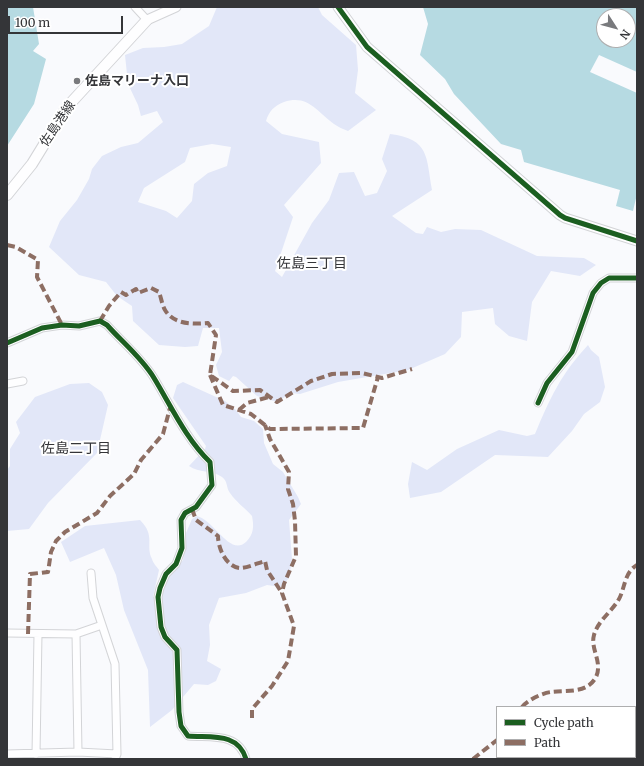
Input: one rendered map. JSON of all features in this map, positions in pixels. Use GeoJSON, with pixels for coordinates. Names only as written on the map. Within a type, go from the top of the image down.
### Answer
{"type":"FeatureCollection","features":[{"type":"Feature","properties":{"kind":"main road","name":"佐島港線"},"geometry":{"type":"LineString","coordinates":[[7,196],[32,164],[68,107],[147,20]]}},
{"type":"Feature","properties":{"kind":"street"},"geometry":{"type":"LineString","coordinates":[[135,7],[147,20],[176,7]]}},
{"type":"Feature","properties":{"kind":"street"},"geometry":{"type":"LineString","coordinates":[[338,7],[367,47],[560,215],[565,218],[637,241]]}},
{"type":"Feature","properties":{"kind":"street"},"geometry":{"type":"LineString","coordinates":[[538,403],[547,384],[572,352],[593,293],[601,283],[609,278],[637,278]]}},
{"type":"Feature","properties":{"kind":"street"},"geometry":{"type":"LineString","coordinates":[[7,343],[42,328],[62,325],[79,326],[100,321],[107,325],[153,377],[170,408],[202,454],[210,462],[212,485],[196,507],[185,513],[182,520],[182,548],[176,564],[166,574],[160,588],[158,598],[161,627],[165,637],[177,650],[179,712],[181,726],[188,736],[221,738],[233,741],[240,745],[246,759]]}},
{"type":"Feature","properties":{"kind":"street"},"geometry":{"type":"LineString","coordinates":[[7,384],[23,381]]}},
{"type":"Feature","properties":{"kind":"street"},"geometry":{"type":"LineString","coordinates":[[7,754],[78,752],[116,756],[115,664],[93,598],[91,573]]}},
{"type":"Feature","properties":{"kind":"street"},"geometry":{"type":"LineString","coordinates":[[7,633],[76,634],[102,626]]}},
{"type":"Feature","properties":{"kind":"street"},"geometry":{"type":"LineString","coordinates":[[36,754],[38,634]]}},
{"type":"Feature","properties":{"kind":"street"},"geometry":{"type":"LineString","coordinates":[[76,634],[78,752]]}},
{"type":"Feature","properties":{"kind":"shaded area"},"geometry":{"type":"Polygon","coordinates":[[[7,7],[33,7],[39,44],[33,51],[46,59],[34,104],[7,146],[7,7]]]}},
{"type":"Feature","properties":{"kind":"shaded area"},"geometry":{"type":"Polygon","coordinates":[[[217,7],[318,7],[322,15],[356,45],[358,70],[355,93],[376,110],[348,131],[334,124],[312,106],[300,100],[284,102],[272,109],[269,114],[266,121],[282,134],[319,142],[321,163],[284,205],[293,217],[275,271],[282,277],[312,223],[329,200],[339,173],[354,172],[365,196],[377,193],[387,171],[382,159],[390,134],[403,136],[413,140],[419,145],[427,159],[432,190],[392,216],[416,233],[423,234],[427,227],[441,232],[455,229],[481,230],[537,256],[584,258],[596,265],[580,276],[551,271],[532,302],[527,341],[509,336],[495,324],[493,308],[462,312],[461,337],[445,354],[408,370],[338,382],[300,394],[291,393],[277,402],[257,396],[236,377],[233,376],[229,381],[219,376],[216,365],[222,352],[219,328],[203,328],[198,346],[185,347],[159,345],[133,321],[132,306],[117,296],[106,282],[79,275],[49,247],[60,221],[77,200],[89,179],[92,169],[102,156],[121,147],[138,143],[163,122],[157,111],[141,116],[138,105],[128,84],[125,55],[143,48],[182,44],[209,26],[217,7]],[[212,144],[190,148],[185,162],[144,188],[138,202],[166,211],[177,218],[192,201],[194,184],[208,173],[227,166],[231,147],[212,144]]]}},
{"type":"Feature","properties":{"kind":"shaded area"},"geometry":{"type":"Polygon","coordinates":[[[423,7],[637,7],[637,194],[633,211],[616,206],[620,190],[524,162],[521,150],[501,144],[454,94],[445,79],[420,55],[428,24],[423,7]]]}},
{"type":"Feature","properties":{"kind":"shaded area"},"geometry":{"type":"Polygon","coordinates":[[[588,345],[599,357],[605,387],[600,402],[584,414],[572,431],[548,457],[495,455],[441,492],[410,498],[408,484],[412,462],[427,470],[457,449],[499,430],[527,436],[535,434],[563,376],[588,345]]]}},
{"type":"Feature","properties":{"kind":"shaded area"},"geometry":{"type":"Polygon","coordinates":[[[183,382],[225,401],[236,410],[241,417],[254,421],[263,429],[264,443],[273,464],[283,472],[301,504],[289,520],[292,559],[289,578],[281,587],[267,585],[246,593],[219,598],[209,625],[210,645],[207,661],[221,669],[216,681],[208,685],[194,684],[172,710],[150,727],[148,670],[124,610],[116,575],[104,548],[70,562],[61,542],[85,526],[140,520],[148,531],[150,554],[153,562],[159,570],[153,597],[158,596],[170,575],[183,560],[186,533],[192,519],[197,516],[203,519],[234,545],[240,545],[249,539],[253,530],[252,516],[232,496],[224,479],[214,473],[197,470],[189,466],[206,446],[173,398],[177,385],[183,382]]]}},
{"type":"Feature","properties":{"kind":"shaded area"},"geometry":{"type":"Polygon","coordinates":[[[89,383],[102,392],[108,405],[97,453],[48,503],[29,529],[7,531],[7,470],[10,466],[10,449],[20,433],[16,422],[35,397],[70,384],[89,383]]]}},
{"type":"Feature","properties":{"kind":"pier"},"geometry":{"type":"Polygon","coordinates":[[[599,55],[637,72],[637,93],[590,72],[599,55]]]}},
{"type":"Feature","properties":{"kind":"marked path"},"geometry":{"type":"LineString","coordinates":[[7,245],[16,247],[38,260],[37,277],[62,325]]}},
{"type":"Feature","properties":{"kind":"marked path"},"geometry":{"type":"LineString","coordinates":[[100,321],[109,306],[121,292],[126,295],[136,289],[138,293],[151,288],[159,292],[165,310],[173,318],[179,321],[196,324],[208,323],[216,335],[210,375],[233,391],[260,390],[277,402],[311,381],[332,374],[362,373],[382,378],[412,369]]}},
{"type":"Feature","properties":{"kind":"marked path"},"geometry":{"type":"LineString","coordinates":[[210,375],[223,405],[251,414],[270,429],[363,428],[378,377]]}},
{"type":"Feature","properties":{"kind":"marked path"},"geometry":{"type":"LineString","coordinates":[[239,410],[247,403],[269,397]]}},
{"type":"Feature","properties":{"kind":"marked path"},"geometry":{"type":"LineString","coordinates":[[28,634],[30,574],[48,572],[51,552],[56,541],[65,532],[97,513],[110,496],[134,474],[141,460],[163,434],[170,408]]}},
{"type":"Feature","properties":{"kind":"marked path"},"geometry":{"type":"LineString","coordinates":[[252,718],[252,709],[272,686],[288,661],[294,626],[282,593],[284,584],[296,556],[293,504],[288,489],[289,472],[270,439],[265,425]]}},
{"type":"Feature","properties":{"kind":"marked path"},"geometry":{"type":"LineString","coordinates":[[192,509],[196,520],[218,536],[219,546],[227,561],[235,567],[240,568],[265,561],[267,570],[282,593]]}},
{"type":"Feature","properties":{"kind":"marked path"},"geometry":{"type":"LineString","coordinates":[[523,706],[535,697],[551,692],[582,689],[592,682],[598,671],[593,640],[594,635],[602,620],[620,597],[630,571],[637,565]]}},
{"type":"Feature","properties":{"kind":"marked path"},"geometry":{"type":"LineString","coordinates":[[473,759],[496,741]]}},
{"type":"Feature","properties":{"kind":"cycle path"},"geometry":{"type":"LineString","coordinates":[[338,7],[367,47],[560,215],[565,218],[637,241]]}},
{"type":"Feature","properties":{"kind":"cycle path"},"geometry":{"type":"LineString","coordinates":[[538,403],[547,383],[572,352],[593,293],[601,283],[609,278],[637,278]]}},
{"type":"Feature","properties":{"kind":"cycle path"},"geometry":{"type":"LineString","coordinates":[[7,343],[42,328],[62,325],[79,326],[100,321],[107,325],[138,357],[149,371],[186,433],[210,462],[212,485],[196,507],[185,513],[181,520],[182,548],[176,564],[166,574],[160,588],[158,597],[161,627],[165,637],[177,650],[179,712],[181,726],[188,736],[214,737],[230,740],[237,744],[242,750],[246,759]]}},
{"type":"Feature","properties":{"kind":"place","name":"佐島マリーナ入口"},"geometry":{"type":"Point","coordinates":[77,81]}},
{"type":"Feature","properties":{"kind":"district","name":"佐島三丁目"},"geometry":{"type":"Point","coordinates":[312,264]}},
{"type":"Feature","properties":{"kind":"district","name":"佐島二丁目"},"geometry":{"type":"Point","coordinates":[76,449]}}]}
